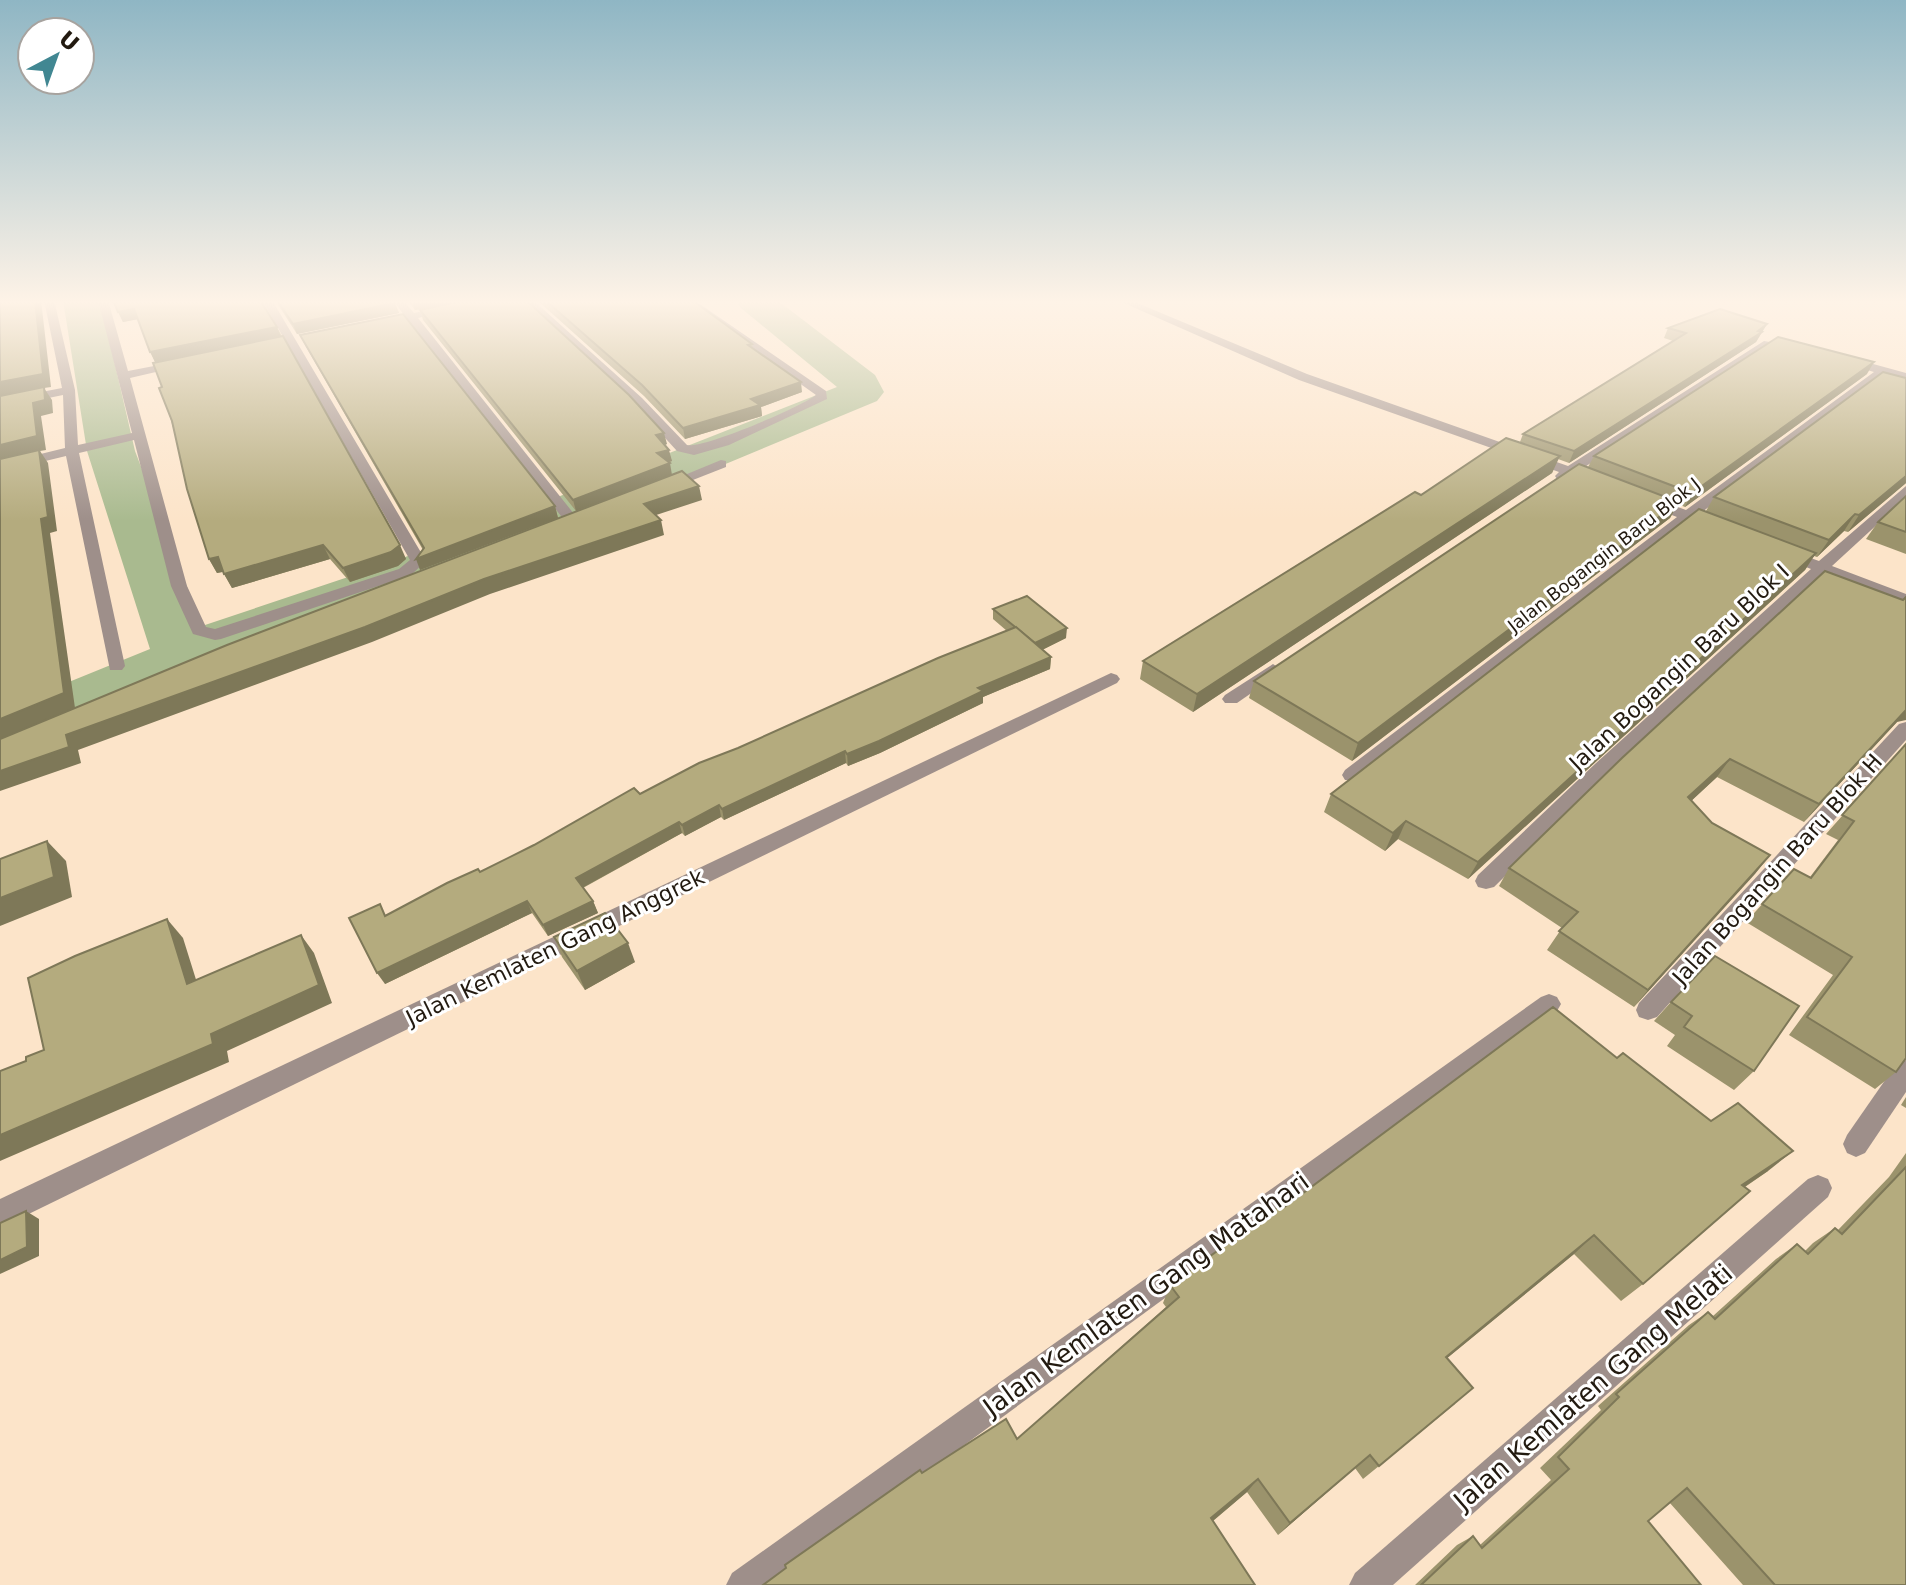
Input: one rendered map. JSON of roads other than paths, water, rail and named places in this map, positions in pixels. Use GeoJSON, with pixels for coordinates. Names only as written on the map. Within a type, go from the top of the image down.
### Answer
{"type":"FeatureCollection","features":[{"type":"Feature","properties":{"kind":"street"},"geometry":{"type":"LineString","coordinates":[[65,374],[72,451],[116,666]]}},
{"type":"Feature","properties":{"kind":"street"},"geometry":{"type":"LineString","coordinates":[[133,374],[123,376],[133,436],[179,586],[199,630],[215,635],[405,572],[418,561],[312,374]]}},
{"type":"Feature","properties":{"kind":"street"},"geometry":{"type":"LineString","coordinates":[[457,374],[570,519]]}},
{"type":"Feature","properties":{"kind":"street"},"geometry":{"type":"LineString","coordinates":[[608,374],[682,448],[689,451],[724,442],[822,396],[791,374]]}},
{"type":"Feature","properties":{"kind":"street"},"geometry":{"type":"LineString","coordinates":[[1296,374],[1599,482]]}},
{"type":"Feature","properties":{"kind":"street"},"geometry":{"type":"LineString","coordinates":[[1544,488],[1720,374]]}},
{"type":"Feature","properties":{"kind":"street","name":"Jalan Bogangin Baru Blok J"},"geometry":{"type":"LineString","coordinates":[[1352,775],[1687,516],[1879,374]]}},
{"type":"Feature","properties":{"kind":"street"},"geometry":{"type":"LineString","coordinates":[[0,404],[69,390]]}},
{"type":"Feature","properties":{"kind":"street"},"geometry":{"type":"LineString","coordinates":[[0,468],[133,436]]}},
{"type":"Feature","properties":{"kind":"street"},"geometry":{"type":"LineString","coordinates":[[650,492],[721,464]]}},
{"type":"Feature","properties":{"kind":"street","name":"Jalan Bogangin Baru Blok I"},"geometry":{"type":"LineString","coordinates":[[1486,881],[1602,769],[1906,490]]}},
{"type":"Feature","properties":{"kind":"street"},"geometry":{"type":"LineString","coordinates":[[1628,493],[1727,531]]}},
{"type":"Feature","properties":{"kind":"street"},"geometry":{"type":"LineString","coordinates":[[1768,547],[1906,600]]}},
{"type":"Feature","properties":{"kind":"street"},"geometry":{"type":"LineString","coordinates":[[318,619],[422,580]]}},
{"type":"Feature","properties":{"kind":"street"},"geometry":{"type":"LineString","coordinates":[[1231,699],[1283,664]]}},
{"type":"Feature","properties":{"kind":"street","name":"Jalan Kemlaten Gang Anggrek"},"geometry":{"type":"LineString","coordinates":[[0,1214],[1111,679]]}},
{"type":"Feature","properties":{"kind":"street","name":"Jalan Bogangin Baru Blok H"},"geometry":{"type":"LineString","coordinates":[[1648,1010],[1906,728]]}},
{"type":"Feature","properties":{"kind":"street","name":"Jalan Kemlaten Gang Matahari"},"geometry":{"type":"LineString","coordinates":[[744,1585],[1549,1004]]}},
{"type":"Feature","properties":{"kind":"street"},"geometry":{"type":"LineString","coordinates":[[1856,1144],[1906,1071]]}},
{"type":"Feature","properties":{"kind":"street","name":"Jalan Kemlaten Gang Melati"},"geometry":{"type":"LineString","coordinates":[[1367,1585],[1818,1188]]}},
{"type":"Feature","properties":{"kind":"waterway"},"geometry":{"type":"LineString","coordinates":[[96,374],[111,451],[183,658]]}},
{"type":"Feature","properties":{"kind":"waterway"},"geometry":{"type":"LineString","coordinates":[[183,658],[214,642],[410,575],[862,392],[860,384],[847,374]]}},
{"type":"Feature","properties":{"kind":"waterway"},"geometry":{"type":"LineString","coordinates":[[0,737],[70,704],[183,658]]}}]}
